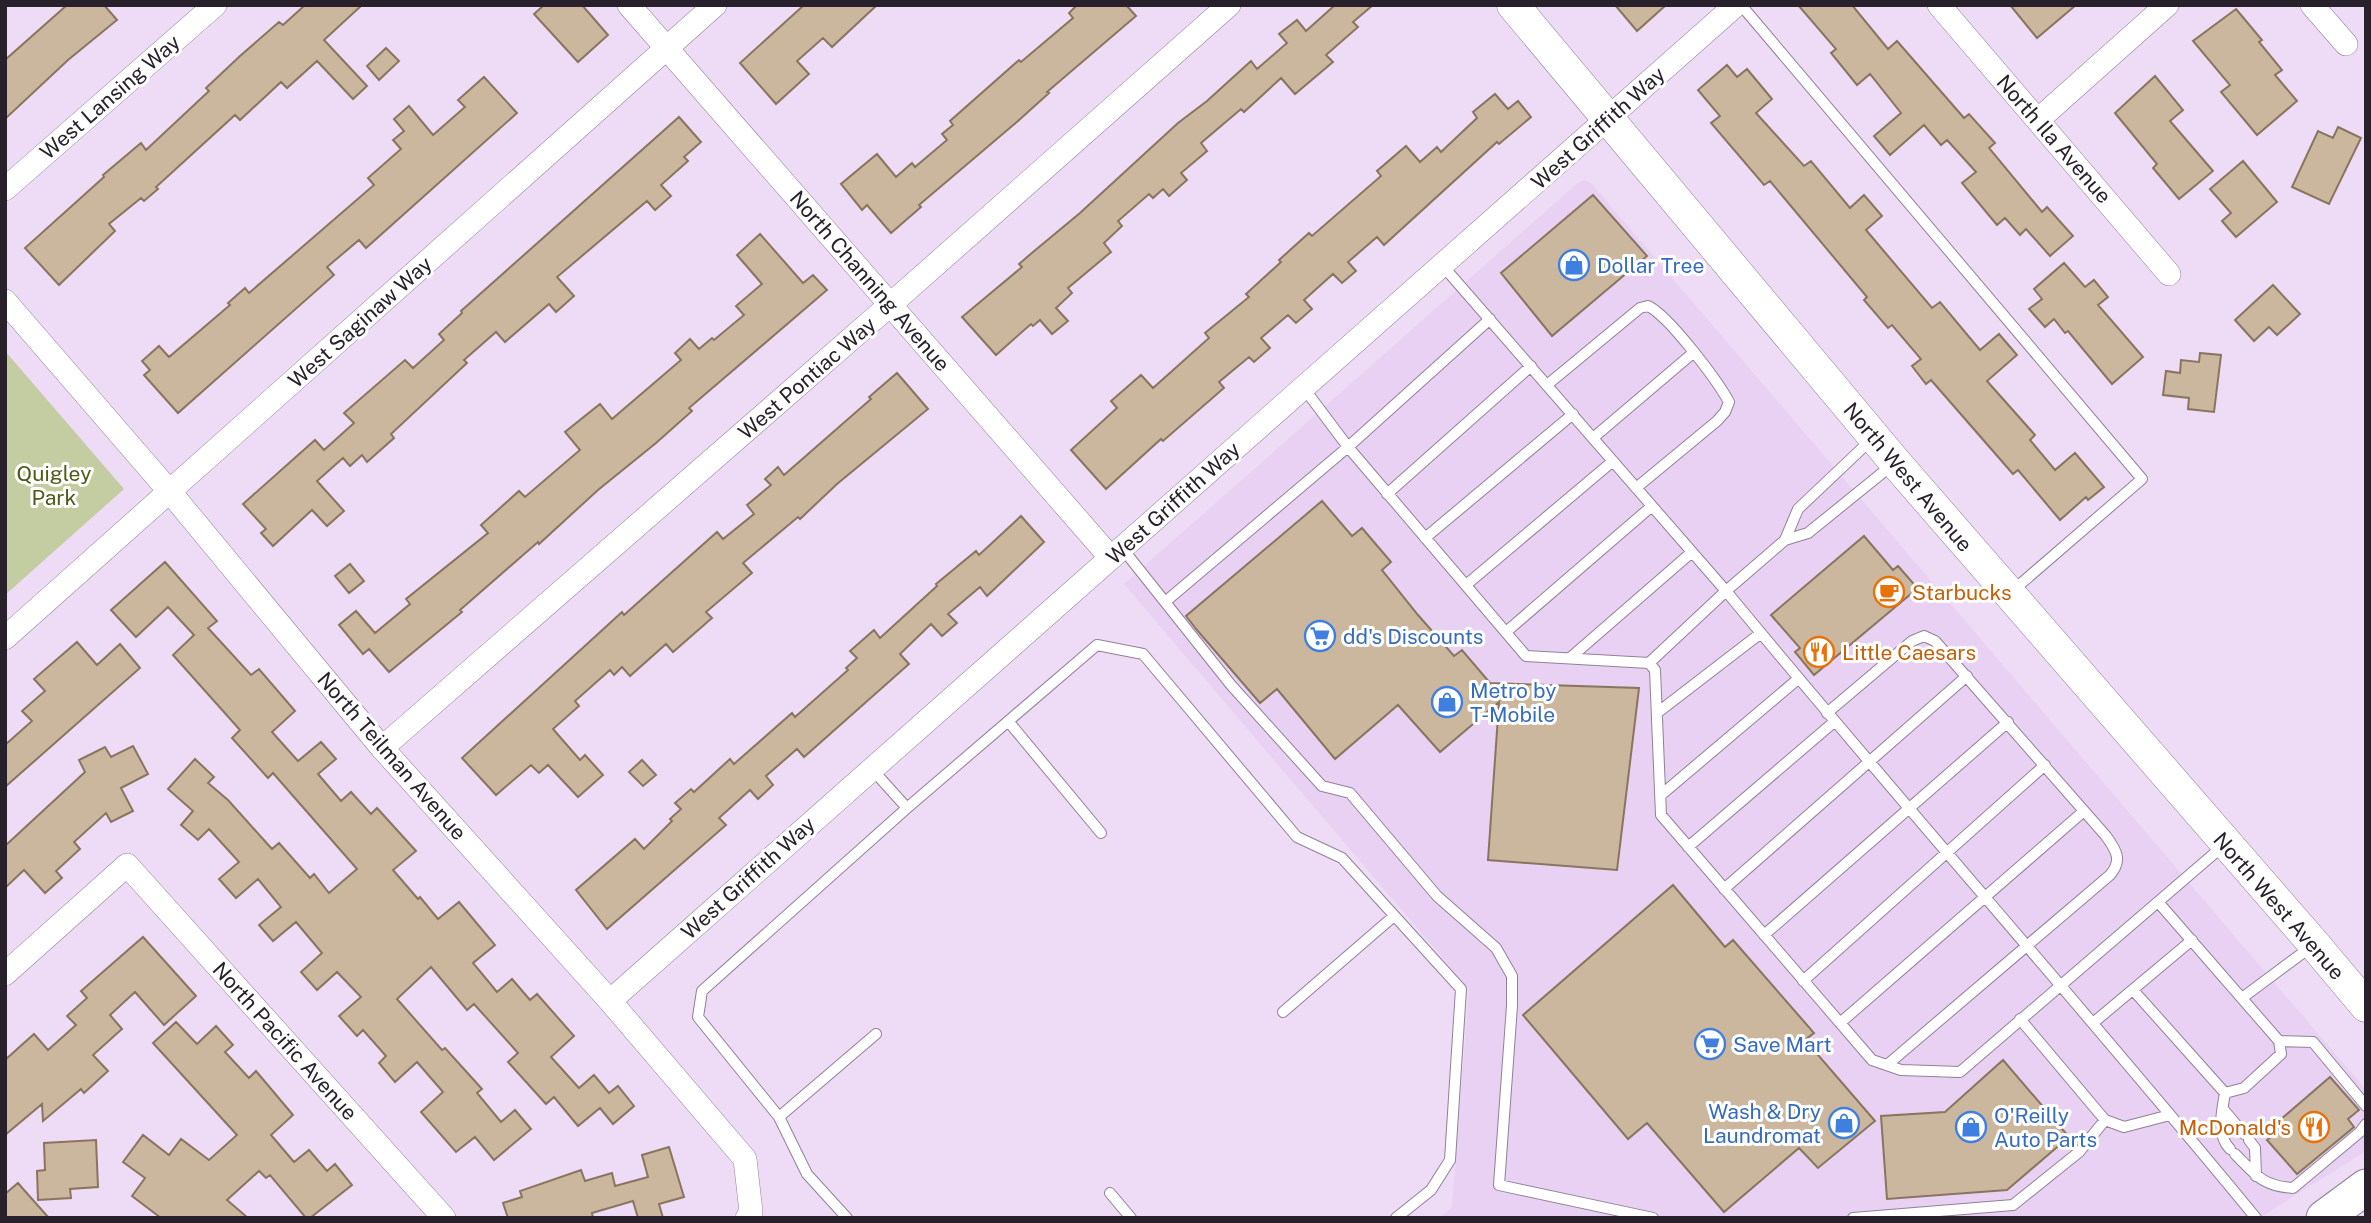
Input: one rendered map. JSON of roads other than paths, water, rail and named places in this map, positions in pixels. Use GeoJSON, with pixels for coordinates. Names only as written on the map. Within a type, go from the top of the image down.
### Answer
{"type":"FeatureCollection","features":[{"type":"Feature","properties":{"kind":"main road","name":"North West Avenue"},"geometry":{"type":"LineString","coordinates":[[1513,5],[1895,462],[2366,1006]]}},
{"type":"Feature","properties":{"kind":"main road"},"geometry":{"type":"LineString","coordinates":[[2324,1218],[2366,1187]]}},
{"type":"Feature","properties":{"kind":"street","name":"West Lansing Way"},"geometry":{"type":"LineString","coordinates":[[5,190],[215,5]]}},
{"type":"Feature","properties":{"kind":"street","name":"North Channing Avenue"},"geometry":{"type":"LineString","coordinates":[[629,5],[891,304],[1116,553]]}},
{"type":"Feature","properties":{"kind":"street","name":"West Saginaw Way"},"geometry":{"type":"LineString","coordinates":[[5,638],[715,5]]}},
{"type":"Feature","properties":{"kind":"street","name":"West Pontiac Way"},"geometry":{"type":"LineString","coordinates":[[382,748],[1229,5]]}},
{"type":"Feature","properties":{"kind":"street","name":"North Ila Avenue"},"geometry":{"type":"LineString","coordinates":[[1938,5],[2169,274]]}},
{"type":"Feature","properties":{"kind":"street"},"geometry":{"type":"LineString","coordinates":[[2038,120],[2167,5]]}},
{"type":"Feature","properties":{"kind":"street"},"geometry":{"type":"LineString","coordinates":[[2312,5],[2346,44]]}},
{"type":"Feature","properties":{"kind":"street","name":"West Griffith Way"},"geometry":{"type":"LineString","coordinates":[[610,1001],[1735,6]]}},
{"type":"Feature","properties":{"kind":"street","name":"North Teilman Avenue"},"geometry":{"type":"LineString","coordinates":[[5,300],[170,492],[382,748],[610,1001],[746,1158],[751,1212],[747,1218]]}},
{"type":"Feature","properties":{"kind":"street","name":"North Pacific Avenue"},"geometry":{"type":"LineString","coordinates":[[5,974],[127,865],[444,1218]]}},
{"type":"Feature","properties":{"kind":"lane"},"geometry":{"type":"LineString","coordinates":[[1735,6],[1985,291],[2142,480],[2009,594]]}},
{"type":"Feature","properties":{"kind":"lane"},"geometry":{"type":"LineString","coordinates":[[1443,266],[1726,591],[1831,718],[2094,1023],[2256,1218]]}},
{"type":"Feature","properties":{"kind":"lane"},"geometry":{"type":"LineString","coordinates":[[1547,385],[1631,315],[1648,306],[1662,317],[1729,402],[1725,412],[1636,488]]}},
{"type":"Feature","properties":{"kind":"lane"},"geometry":{"type":"LineString","coordinates":[[1166,602],[1348,447],[1490,319]]}},
{"type":"Feature","properties":{"kind":"lane"},"geometry":{"type":"LineString","coordinates":[[1593,438],[1693,353]]}},
{"type":"Feature","properties":{"kind":"lane"},"geometry":{"type":"LineString","coordinates":[[1387,494],[1531,366]]}},
{"type":"Feature","properties":{"kind":"lane"},"geometry":{"type":"LineString","coordinates":[[1303,387],[1387,494],[1527,656],[1649,663],[1655,670],[1661,815],[1872,1060],[1900,1070],[1960,1072],[2225,844]]}},
{"type":"Feature","properties":{"kind":"lane"},"geometry":{"type":"LineString","coordinates":[[1425,538],[1573,414]]}},
{"type":"Feature","properties":{"kind":"lane"},"geometry":{"type":"LineString","coordinates":[[1785,540],[1798,509],[1874,437]]}},
{"type":"Feature","properties":{"kind":"lane"},"geometry":{"type":"LineString","coordinates":[[1466,585],[1613,461]]}},
{"type":"Feature","properties":{"kind":"lane"},"geometry":{"type":"LineString","coordinates":[[1649,663],[1785,540],[1808,533],[1895,462]]}},
{"type":"Feature","properties":{"kind":"lane"},"geometry":{"type":"LineString","coordinates":[[1506,632],[1652,506]]}},
{"type":"Feature","properties":{"kind":"lane"},"geometry":{"type":"LineString","coordinates":[[1570,658],[1692,552]]}},
{"type":"Feature","properties":{"kind":"lane"},"geometry":{"type":"LineString","coordinates":[[1116,553],[1166,602],[1231,685],[1322,786],[1350,793],[1437,896],[1496,948],[1512,976],[1499,1185],[1653,1218]]}},
{"type":"Feature","properties":{"kind":"lane"},"geometry":{"type":"LineString","coordinates":[[1657,713],[1760,633]]}},
{"type":"Feature","properties":{"kind":"lane"},"geometry":{"type":"LineString","coordinates":[[1688,847],[1831,718],[1898,651],[1912,641],[1924,636],[1935,641],[1967,676],[2114,847],[2118,857],[2117,867],[1887,1065]]}},
{"type":"Feature","properties":{"kind":"lane"},"geometry":{"type":"LineString","coordinates":[[847,1218],[807,1174],[779,1117],[698,1017],[702,991],[907,808],[1097,645],[1143,654],[1297,837],[1342,859],[1461,989],[1450,1160],[1431,1190],[1396,1218]]}},
{"type":"Feature","properties":{"kind":"lane"},"geometry":{"type":"LineString","coordinates":[[1724,890],[1967,676]]}},
{"type":"Feature","properties":{"kind":"lane"},"geometry":{"type":"LineString","coordinates":[[1661,795],[1798,679]]}},
{"type":"Feature","properties":{"kind":"lane"},"geometry":{"type":"LineString","coordinates":[[1008,721],[1101,833]]}},
{"type":"Feature","properties":{"kind":"lane"},"geometry":{"type":"LineString","coordinates":[[1764,935],[2008,722]]}},
{"type":"Feature","properties":{"kind":"lane"},"geometry":{"type":"LineString","coordinates":[[1803,981],[2045,765]]}},
{"type":"Feature","properties":{"kind":"lane"},"geometry":{"type":"LineString","coordinates":[[871,768],[907,808]]}},
{"type":"Feature","properties":{"kind":"lane"},"geometry":{"type":"LineString","coordinates":[[1840,1024],[2084,811]]}},
{"type":"Feature","properties":{"kind":"lane"},"geometry":{"type":"LineString","coordinates":[[2158,902],[2279,1041],[2281,1054],[2244,1088],[2225,1093]]}},
{"type":"Feature","properties":{"kind":"lane"},"geometry":{"type":"LineString","coordinates":[[1283,1012],[1394,916]]}},
{"type":"Feature","properties":{"kind":"lane"},"geometry":{"type":"LineString","coordinates":[[2094,1023],[2192,940]]}},
{"type":"Feature","properties":{"kind":"lane"},"geometry":{"type":"LineString","coordinates":[[2242,998],[2314,944]]}},
{"type":"Feature","properties":{"kind":"lane"},"geometry":{"type":"LineString","coordinates":[[2133,990],[2225,1093],[2221,1133],[2226,1145],[2256,1176],[2272,1187],[2293,1188],[2366,1124]]}},
{"type":"Feature","properties":{"kind":"lane"},"geometry":{"type":"LineString","coordinates":[[2020,1019],[2105,1120],[2123,1127],[2170,1115]]}},
{"type":"Feature","properties":{"kind":"lane"},"geometry":{"type":"LineString","coordinates":[[779,1117],[876,1034]]}},
{"type":"Feature","properties":{"kind":"lane"},"geometry":{"type":"LineString","coordinates":[[2279,1041],[2313,1042],[2366,1106]]}},
{"type":"Feature","properties":{"kind":"lane"},"geometry":{"type":"LineString","coordinates":[[2223,1109],[2255,1147],[2256,1176]]}},
{"type":"Feature","properties":{"kind":"lane"},"geometry":{"type":"LineString","coordinates":[[1853,1218],[2013,1205],[2079,1152],[2105,1120]]}},
{"type":"Feature","properties":{"kind":"lane"},"geometry":{"type":"LineString","coordinates":[[1110,1193],[1131,1218]]}},
{"type":"Feature","properties":{"kind":"place","name":"Dollar Tree"},"geometry":{"type":"Point","coordinates":[1574,265]}},
{"type":"Feature","properties":{"kind":"place","name":"Starbucks"},"geometry":{"type":"Point","coordinates":[1889,592]}},
{"type":"Feature","properties":{"kind":"place","name":"dd's Discounts"},"geometry":{"type":"Point","coordinates":[1320,636]}},
{"type":"Feature","properties":{"kind":"place","name":"Little Caesars"},"geometry":{"type":"Point","coordinates":[1819,652]}},
{"type":"Feature","properties":{"kind":"place","name":"Metro by T-Mobile"},"geometry":{"type":"Point","coordinates":[1447,702]}},
{"type":"Feature","properties":{"kind":"place","name":"Save Mart"},"geometry":{"type":"Point","coordinates":[1710,1044]}},
{"type":"Feature","properties":{"kind":"place","name":"Wash & Dry Laundromat"},"geometry":{"type":"Point","coordinates":[1844,1123]}},
{"type":"Feature","properties":{"kind":"place","name":"O'Reilly Auto Parts"},"geometry":{"type":"Point","coordinates":[1971,1127]}},
{"type":"Feature","properties":{"kind":"place","name":"McDonald's"},"geometry":{"type":"Point","coordinates":[2314,1127]}},
{"type":"Feature","properties":{"kind":"park label","name":"Quigley Park"},"geometry":{"type":"Point","coordinates":[54,485]}}]}
